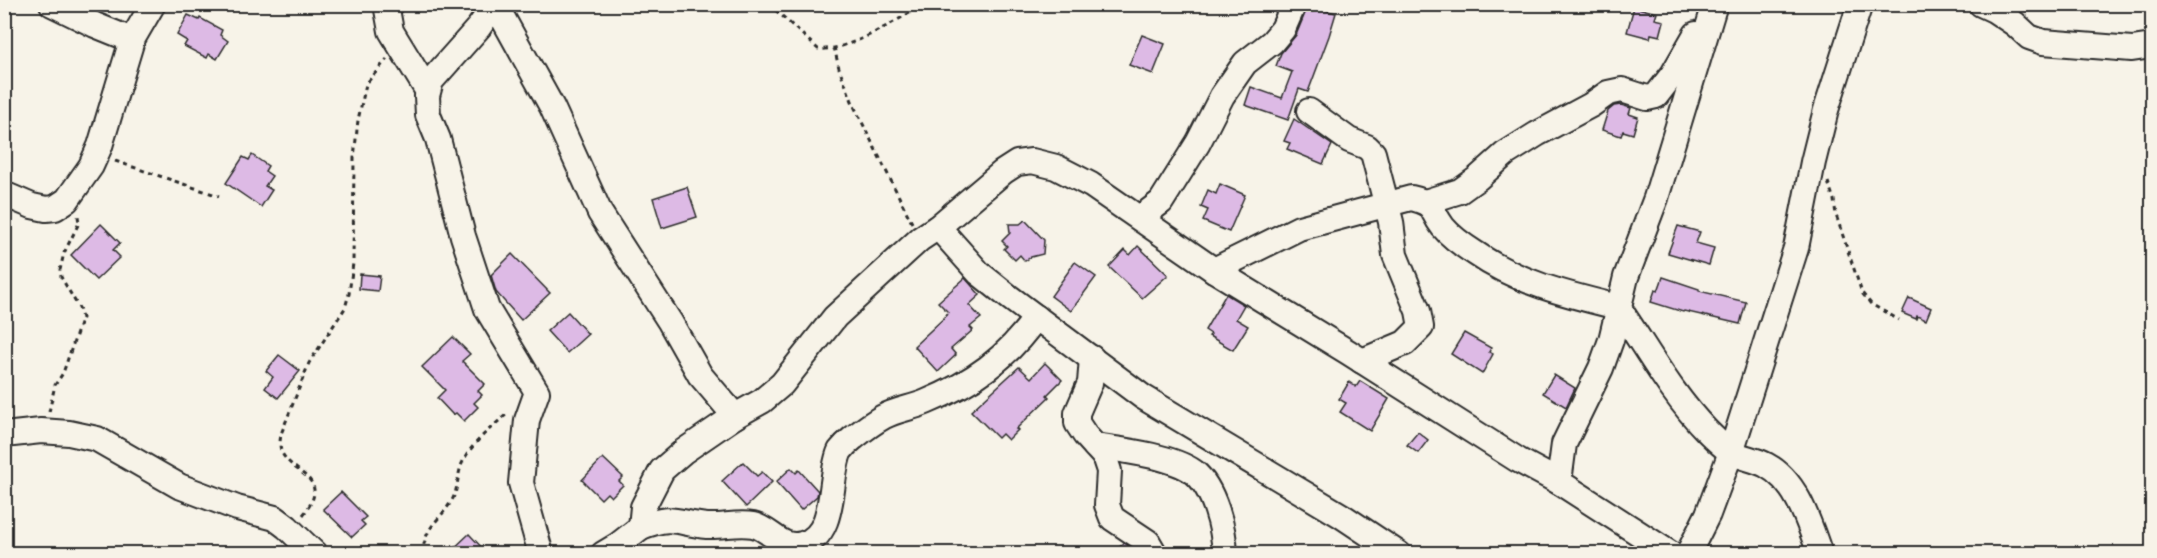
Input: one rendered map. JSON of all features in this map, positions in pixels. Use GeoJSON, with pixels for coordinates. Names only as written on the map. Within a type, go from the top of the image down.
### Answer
{"type":"FeatureCollection","features":[{"type":"Feature","properties":{"kind":"street"},"geometry":{"type":"LineString","coordinates":[[52,4],[86,22],[132,40]]}},
{"type":"Feature","properties":{"kind":"street"},"geometry":{"type":"LineString","coordinates":[[4,194],[32,206],[46,209],[55,208],[67,200],[96,155],[122,80],[132,40],[153,4]]}},
{"type":"Feature","properties":{"kind":"street"},"geometry":{"type":"LineString","coordinates":[[386,4],[388,21],[393,34],[427,90]]}},
{"type":"Feature","properties":{"kind":"street"},"geometry":{"type":"LineString","coordinates":[[541,554],[521,483],[527,420],[537,392],[487,309],[477,283],[438,139],[428,115],[427,90],[431,81],[479,27],[495,4],[552,107],[600,213],[670,322],[700,375],[735,416]]}},
{"type":"Feature","properties":{"kind":"street"},"geometry":{"type":"LineString","coordinates":[[1140,218],[1161,202],[1198,143],[1222,96],[1245,63],[1272,42],[1283,29],[1294,4]]}},
{"type":"Feature","properties":{"kind":"street"},"geometry":{"type":"LineString","coordinates":[[1688,554],[1708,514],[1731,452],[1796,248],[1826,110],[1860,4]]}},
{"type":"Feature","properties":{"kind":"street"},"geometry":{"type":"LineString","coordinates":[[1981,4],[2015,24],[2029,37],[2043,42],[2132,49],[2152,46]]}},
{"type":"Feature","properties":{"kind":"street"},"geometry":{"type":"LineString","coordinates":[[1214,270],[1299,228],[1387,203],[1411,198],[1425,201],[1460,191],[1505,154],[1608,93],[1622,90],[1647,98],[1656,96],[1673,74],[1694,36],[1713,10]]}},
{"type":"Feature","properties":{"kind":"street"},"geometry":{"type":"LineString","coordinates":[[1559,482],[1560,459],[1564,444],[1601,368],[1611,340],[1626,276],[1656,198],[1713,10]]}},
{"type":"Feature","properties":{"kind":"street"},"geometry":{"type":"LineString","coordinates":[[1309,111],[1348,140],[1367,147],[1373,153],[1387,203],[1395,255],[1418,311],[1421,327],[1405,343],[1362,361]]}},
{"type":"Feature","properties":{"kind":"street"},"geometry":{"type":"LineString","coordinates":[[641,526],[643,507],[662,470],[684,451],[735,416],[762,401],[782,384],[835,317],[929,233],[1003,172],[1017,163],[1032,160],[1056,167],[1091,185],[1214,270],[1518,460],[1559,482],[1671,554]]}},
{"type":"Feature","properties":{"kind":"street"},"geometry":{"type":"LineString","coordinates":[[1425,201],[1434,209],[1442,226],[1453,238],[1510,273],[1558,292],[1618,307],[1649,351],[1660,375],[1707,431],[1731,452],[1766,465],[1786,480],[1798,500],[1820,554]]}},
{"type":"Feature","properties":{"kind":"street"},"geometry":{"type":"LineString","coordinates":[[929,233],[1143,397],[1342,516],[1400,554]]}},
{"type":"Feature","properties":{"kind":"street"},"geometry":{"type":"LineString","coordinates":[[603,554],[641,526],[659,519],[676,519],[708,526],[755,526],[789,545],[809,542],[816,536],[825,521],[830,506],[836,462],[841,450],[852,439],[884,416],[928,401],[983,372],[1022,338],[1036,317]]}},
{"type":"Feature","properties":{"kind":"street"},"geometry":{"type":"LineString","coordinates":[[1092,358],[1090,382],[1077,413],[1077,423],[1104,456],[1109,471],[1107,505],[1112,518],[1148,542],[1155,554]]}},
{"type":"Feature","properties":{"kind":"street"},"geometry":{"type":"LineString","coordinates":[[4,435],[41,430],[97,439],[179,486],[237,508],[275,518],[315,554]]}},
{"type":"Feature","properties":{"kind":"street"},"geometry":{"type":"LineString","coordinates":[[1095,446],[1153,456],[1194,472],[1206,486],[1216,509],[1224,537],[1225,554]]}},
{"type":"Feature","properties":{"kind":"path"},"geometry":{"type":"LineString","coordinates":[[769,4],[818,49],[826,50],[860,40],[901,20],[925,4]]}},
{"type":"Feature","properties":{"kind":"path"},"geometry":{"type":"LineString","coordinates":[[287,527],[296,523],[304,514],[314,494],[308,478],[284,455],[280,444],[281,434],[309,363],[345,308],[349,294],[353,263],[354,158],[358,120],[366,84],[391,53],[393,34]]}},
{"type":"Feature","properties":{"kind":"path"},"geometry":{"type":"LineString","coordinates":[[834,47],[839,68],[854,106],[929,233]]}},
{"type":"Feature","properties":{"kind":"path"},"geometry":{"type":"LineString","coordinates":[[96,155],[168,177],[219,196]]}},
{"type":"Feature","properties":{"kind":"path"},"geometry":{"type":"LineString","coordinates":[[1813,162],[1830,184],[1836,215],[1862,293],[1871,304],[1899,320]]}},
{"type":"Feature","properties":{"kind":"path"},"geometry":{"type":"LineString","coordinates":[[50,431],[48,418],[55,385],[63,373],[82,315],[60,273],[64,253],[79,223],[77,214],[67,200]]}},
{"type":"Feature","properties":{"kind":"path"},"geometry":{"type":"LineString","coordinates":[[422,554],[428,530],[452,501],[457,488],[460,467],[467,454],[510,411]]}},
{"type":"Feature","properties":{"kind":"building"},"geometry":{"type":"Polygon","coordinates":[[[1308,6],[1336,13],[1308,92],[1299,89],[1288,120],[1245,105],[1251,87],[1282,98],[1292,72],[1276,66],[1281,53],[1296,35],[1308,6]]]}},
{"type":"Feature","properties":{"kind":"building"},"geometry":{"type":"Polygon","coordinates":[[[1634,7],[1657,13],[1655,19],[1664,21],[1660,36],[1651,34],[1650,38],[1627,32],[1634,7]]]}},
{"type":"Feature","properties":{"kind":"building"},"geometry":{"type":"Polygon","coordinates":[[[188,15],[199,20],[200,18],[222,30],[220,35],[228,41],[217,59],[209,54],[207,58],[184,46],[187,41],[177,35],[188,15]]]}},
{"type":"Feature","properties":{"kind":"building"},"geometry":{"type":"Polygon","coordinates":[[[1142,35],[1165,44],[1153,74],[1129,65],[1142,35]]]}},
{"type":"Feature","properties":{"kind":"building"},"geometry":{"type":"Polygon","coordinates":[[[1621,105],[1631,108],[1629,114],[1638,117],[1633,134],[1623,131],[1621,136],[1602,130],[1608,111],[1614,106],[1621,105]]]}},
{"type":"Feature","properties":{"kind":"building"},"geometry":{"type":"Polygon","coordinates":[[[1294,119],[1332,145],[1323,164],[1287,149],[1290,143],[1284,141],[1294,119]]]}},
{"type":"Feature","properties":{"kind":"building"},"geometry":{"type":"Polygon","coordinates":[[[252,155],[268,166],[265,171],[272,176],[265,186],[272,190],[261,207],[226,183],[243,157],[249,160],[252,155]]]}},
{"type":"Feature","properties":{"kind":"building"},"geometry":{"type":"Polygon","coordinates":[[[1220,184],[1245,195],[1229,232],[1203,221],[1208,210],[1201,207],[1208,190],[1216,194],[1220,184]]]}},
{"type":"Feature","properties":{"kind":"building"},"geometry":{"type":"Polygon","coordinates":[[[687,187],[697,217],[662,228],[653,198],[687,187]]]}},
{"type":"Feature","properties":{"kind":"building"},"geometry":{"type":"Polygon","coordinates":[[[1025,220],[1044,240],[1043,254],[1025,261],[1020,255],[1015,260],[1004,249],[1007,246],[1002,241],[1010,233],[1009,224],[1020,224],[1025,220]]]}},
{"type":"Feature","properties":{"kind":"building"},"geometry":{"type":"Polygon","coordinates":[[[101,224],[120,243],[113,250],[120,257],[96,280],[71,255],[101,224]]]}},
{"type":"Feature","properties":{"kind":"building"},"geometry":{"type":"Polygon","coordinates":[[[1678,226],[1700,232],[1696,243],[1714,248],[1709,265],[1668,253],[1678,226]]]}},
{"type":"Feature","properties":{"kind":"building"},"geometry":{"type":"Polygon","coordinates":[[[1138,246],[1168,275],[1142,298],[1109,267],[1125,250],[1130,255],[1138,246]]]}},
{"type":"Feature","properties":{"kind":"building"},"geometry":{"type":"Polygon","coordinates":[[[512,254],[550,293],[521,320],[496,292],[491,275],[512,254]]]}},
{"type":"Feature","properties":{"kind":"building"},"geometry":{"type":"Polygon","coordinates":[[[1075,262],[1096,277],[1071,311],[1051,296],[1075,262]]]}},
{"type":"Feature","properties":{"kind":"building"},"geometry":{"type":"Polygon","coordinates":[[[360,274],[380,276],[378,291],[359,289],[360,274]]]}},
{"type":"Feature","properties":{"kind":"building"},"geometry":{"type":"Polygon","coordinates":[[[1663,277],[1699,289],[1699,291],[1746,302],[1740,324],[1683,312],[1651,302],[1663,277]]]}},
{"type":"Feature","properties":{"kind":"building"},"geometry":{"type":"Polygon","coordinates":[[[965,278],[980,295],[969,305],[981,318],[970,327],[973,330],[951,349],[956,355],[938,372],[914,346],[945,317],[948,312],[938,302],[965,278]]]}},
{"type":"Feature","properties":{"kind":"building"},"geometry":{"type":"Polygon","coordinates":[[[1226,294],[1244,305],[1236,319],[1248,326],[1233,350],[1209,336],[1211,334],[1205,330],[1226,294]]]}},
{"type":"Feature","properties":{"kind":"building"},"geometry":{"type":"Polygon","coordinates":[[[1909,298],[1931,308],[1926,320],[1917,316],[1916,319],[1902,313],[1909,298]]]}},
{"type":"Feature","properties":{"kind":"building"},"geometry":{"type":"Polygon","coordinates":[[[568,312],[588,334],[567,353],[547,331],[568,312]]]}},
{"type":"Feature","properties":{"kind":"building"},"geometry":{"type":"Polygon","coordinates":[[[1464,333],[1491,348],[1489,352],[1493,354],[1482,374],[1451,354],[1464,333]]]}},
{"type":"Feature","properties":{"kind":"building"},"geometry":{"type":"Polygon","coordinates":[[[453,337],[470,354],[462,361],[485,384],[478,391],[482,395],[474,403],[478,407],[464,421],[456,413],[453,415],[437,398],[445,390],[422,367],[453,337]]]}},
{"type":"Feature","properties":{"kind":"building"},"geometry":{"type":"Polygon","coordinates":[[[279,355],[300,371],[278,398],[265,388],[273,377],[266,371],[279,355]]]}},
{"type":"Feature","properties":{"kind":"building"},"geometry":{"type":"Polygon","coordinates":[[[1045,363],[1062,380],[1008,440],[1002,434],[998,438],[971,411],[1019,367],[1031,378],[1045,363]]]}},
{"type":"Feature","properties":{"kind":"building"},"geometry":{"type":"Polygon","coordinates":[[[1554,375],[1575,388],[1566,407],[1543,393],[1554,375]]]}},
{"type":"Feature","properties":{"kind":"building"},"geometry":{"type":"Polygon","coordinates":[[[1360,381],[1389,399],[1370,431],[1340,412],[1346,403],[1339,399],[1349,382],[1356,387],[1360,381]]]}},
{"type":"Feature","properties":{"kind":"building"},"geometry":{"type":"Polygon","coordinates":[[[1418,432],[1428,440],[1418,453],[1407,445],[1418,432]]]}},
{"type":"Feature","properties":{"kind":"building"},"geometry":{"type":"Polygon","coordinates":[[[603,458],[623,477],[619,481],[623,485],[611,497],[607,493],[601,499],[582,480],[603,458]]]}},
{"type":"Feature","properties":{"kind":"building"},"geometry":{"type":"Polygon","coordinates":[[[743,462],[757,476],[762,472],[772,482],[746,507],[722,481],[743,462]]]}},
{"type":"Feature","properties":{"kind":"building"},"geometry":{"type":"Polygon","coordinates":[[[791,468],[796,473],[799,470],[818,491],[817,496],[801,510],[776,482],[791,468]]]}},
{"type":"Feature","properties":{"kind":"building"},"geometry":{"type":"Polygon","coordinates":[[[341,492],[366,517],[361,521],[365,525],[352,537],[323,509],[341,492]]]}},
{"type":"Feature","properties":{"kind":"building"},"geometry":{"type":"Polygon","coordinates":[[[469,534],[488,554],[448,554],[469,534]]]}},
{"type":"Feature","properties":{"kind":"building"},"geometry":{"type":"Polygon","coordinates":[[[1124,543],[1137,552],[1135,554],[1112,554],[1124,543]]]}}]}
